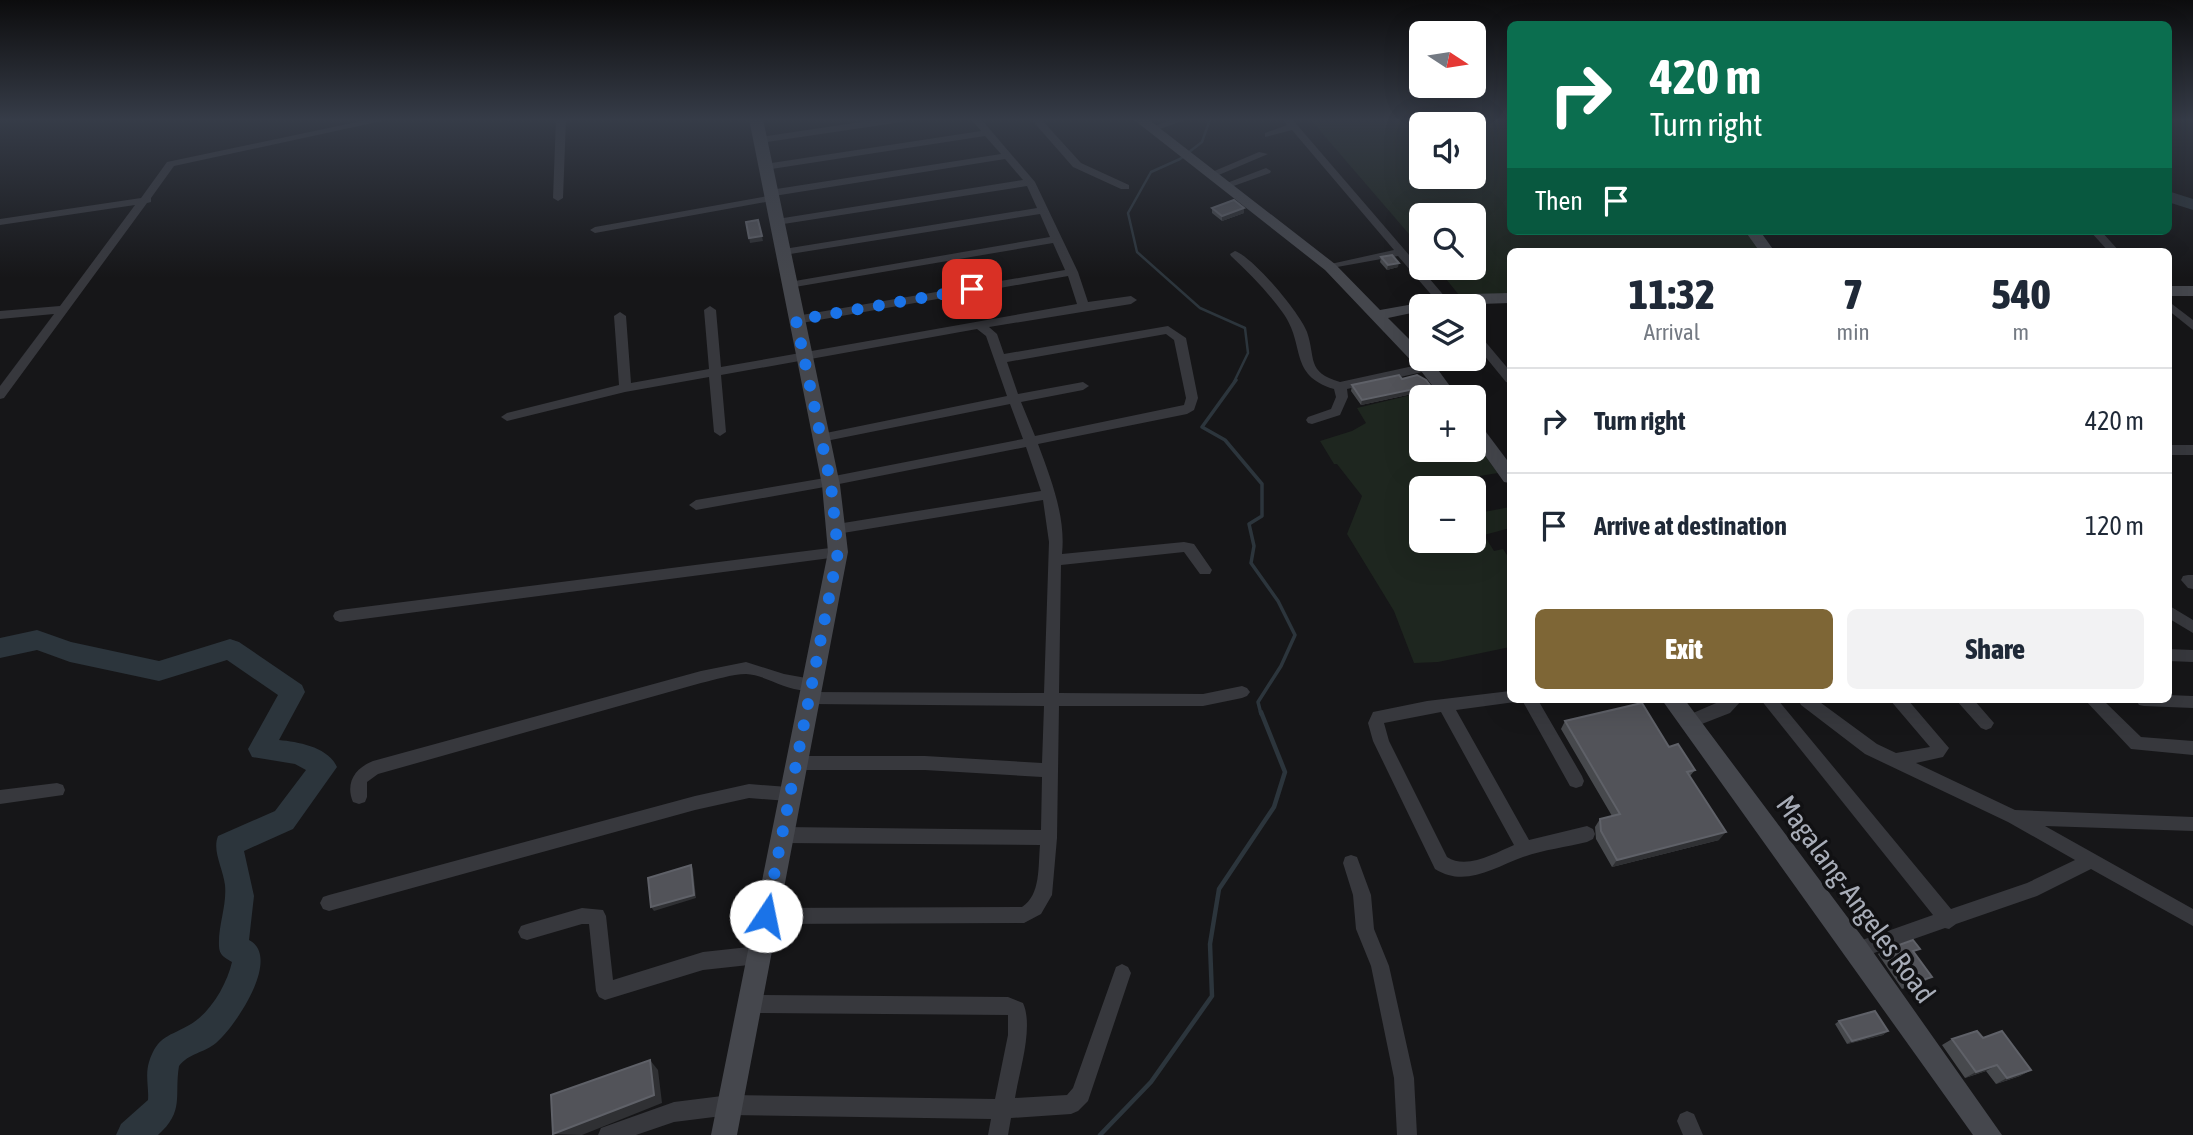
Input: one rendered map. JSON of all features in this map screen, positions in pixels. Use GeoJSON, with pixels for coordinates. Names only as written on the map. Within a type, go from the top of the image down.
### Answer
{"type":"FeatureCollection","features":[{"type":"Feature","properties":{"kind":"main road"},"geometry":{"type":"LineString","coordinates":[[1206,172],[1330,267],[1409,348]]}},
{"type":"Feature","properties":{"kind":"main road"},"geometry":{"type":"LineString","coordinates":[[1430,371],[1441,385]]}},
{"type":"Feature","properties":{"kind":"street"},"geometry":{"type":"LineString","coordinates":[[0,395],[146,200],[164,172]]}},
{"type":"Feature","properties":{"kind":"street"},"geometry":{"type":"LineString","coordinates":[[558,198],[559,172]]}},
{"type":"Feature","properties":{"kind":"street"},"geometry":{"type":"LineString","coordinates":[[724,1135],[783,835],[794,763],[838,552],[830,480],[766,172]]}},
{"type":"Feature","properties":{"kind":"street"},"geometry":{"type":"LineString","coordinates":[[595,230],[771,195],[911,172]]}},
{"type":"Feature","properties":{"kind":"street"},"geometry":{"type":"LineString","coordinates":[[1022,172],[1030,182],[1044,210],[1084,306]]}},
{"type":"Feature","properties":{"kind":"street"},"geometry":{"type":"LineString","coordinates":[[1092,172],[1125,187]]}},
{"type":"Feature","properties":{"kind":"street"},"geometry":{"type":"LineString","coordinates":[[1210,175],[1218,172]]}},
{"type":"Feature","properties":{"kind":"street"},"geometry":{"type":"LineString","coordinates":[[1224,186],[1266,172]]}},
{"type":"Feature","properties":{"kind":"street"},"geometry":{"type":"LineString","coordinates":[[1332,172],[1438,294]]}},
{"type":"Feature","properties":{"kind":"street"},"geometry":{"type":"LineString","coordinates":[[777,222],[1030,182]]}},
{"type":"Feature","properties":{"kind":"street"},"geometry":{"type":"LineString","coordinates":[[0,222],[146,200]]}},
{"type":"Feature","properties":{"kind":"street"},"geometry":{"type":"LineString","coordinates":[[784,252],[1044,210]]}},
{"type":"Feature","properties":{"kind":"street"},"geometry":{"type":"LineString","coordinates":[[2099,235],[2111,248]]}},
{"type":"Feature","properties":{"kind":"street"},"geometry":{"type":"LineString","coordinates":[[789,285],[1057,239]]}},
{"type":"Feature","properties":{"kind":"street"},"geometry":{"type":"LineString","coordinates":[[1330,267],[1402,252]]}},
{"type":"Feature","properties":{"kind":"street"},"geometry":{"type":"LineString","coordinates":[[1235,254],[1258,275],[1288,311],[1301,333],[1304,355],[1311,370],[1322,381],[1340,386],[1409,371]]}},
{"type":"Feature","properties":{"kind":"street"},"geometry":{"type":"LineString","coordinates":[[796,320],[1072,272]]}},
{"type":"Feature","properties":{"kind":"street"},"geometry":{"type":"LineString","coordinates":[[2172,291],[2193,291]]}},
{"type":"Feature","properties":{"kind":"street"},"geometry":{"type":"LineString","coordinates":[[1486,301],[1507,299]]}},
{"type":"Feature","properties":{"kind":"street"},"geometry":{"type":"LineString","coordinates":[[507,417],[625,388],[1084,306],[1131,300]]}},
{"type":"Feature","properties":{"kind":"street"},"geometry":{"type":"LineString","coordinates":[[2172,308],[2193,326]]}},
{"type":"Feature","properties":{"kind":"street"},"geometry":{"type":"LineString","coordinates":[[0,315],[64,309]]}},
{"type":"Feature","properties":{"kind":"street"},"geometry":{"type":"LineString","coordinates":[[1378,315],[1409,309]]}},
{"type":"Feature","properties":{"kind":"street"},"geometry":{"type":"LineString","coordinates":[[710,310],[720,432]]}},
{"type":"Feature","properties":{"kind":"street"},"geometry":{"type":"LineString","coordinates":[[620,316],[625,388]]}},
{"type":"Feature","properties":{"kind":"street"},"geometry":{"type":"LineString","coordinates":[[766,916],[1024,915],[1035,908],[1043,895],[1049,838],[1048,769],[1054,560],[1058,532],[991,334],[979,325]]}},
{"type":"Feature","properties":{"kind":"street"},"geometry":{"type":"LineString","coordinates":[[696,505],[794,489],[1030,443],[1188,409],[1192,398],[1180,338],[1173,331],[1154,331],[1000,359]]}},
{"type":"Feature","properties":{"kind":"street"},"geometry":{"type":"LineString","coordinates":[[1486,350],[1507,375]]}},
{"type":"Feature","properties":{"kind":"street"},"geometry":{"type":"LineString","coordinates":[[821,438],[1083,386]]}},
{"type":"Feature","properties":{"kind":"street"},"geometry":{"type":"LineString","coordinates":[[1312,420],[1336,412],[1342,397],[1340,386]]}},
{"type":"Feature","properties":{"kind":"street"},"geometry":{"type":"LineString","coordinates":[[1486,443],[1507,469]]}},
{"type":"Feature","properties":{"kind":"street"},"geometry":{"type":"LineString","coordinates":[[2172,450],[2193,450]]}},
{"type":"Feature","properties":{"kind":"street"},"geometry":{"type":"LineString","coordinates":[[837,529],[1047,495]]}},
{"type":"Feature","properties":{"kind":"street"},"geometry":{"type":"LineString","coordinates":[[1054,560],[1184,547],[1189,548],[1205,570]]}},
{"type":"Feature","properties":{"kind":"street"},"geometry":{"type":"LineString","coordinates":[[340,616],[838,552]]}},
{"type":"Feature","properties":{"kind":"street"},"geometry":{"type":"LineString","coordinates":[[2172,614],[2193,628]]}},
{"type":"Feature","properties":{"kind":"street"},"geometry":{"type":"LineString","coordinates":[[2172,655],[2193,656]]}},
{"type":"Feature","properties":{"kind":"street"},"geometry":{"type":"LineString","coordinates":[[359,797],[359,779],[373,768],[701,677],[746,668],[811,691],[1203,700],[1242,692]]}},
{"type":"Feature","properties":{"kind":"street"},"geometry":{"type":"LineString","coordinates":[[1507,697],[1383,716],[1376,723],[1381,741],[1436,855],[1447,869],[1455,871],[1525,849],[1587,834]]}},
{"type":"Feature","properties":{"kind":"street"},"geometry":{"type":"LineString","coordinates":[[2172,701],[2193,702]]}},
{"type":"Feature","properties":{"kind":"street"},"geometry":{"type":"LineString","coordinates":[[1532,703],[1576,781]]}},
{"type":"Feature","properties":{"kind":"street","name":"Magalang-Angeles Road"},"geometry":{"type":"LineString","coordinates":[[1675,703],[1989,1135]]}},
{"type":"Feature","properties":{"kind":"street"},"geometry":{"type":"LineString","coordinates":[[1689,722],[1725,708],[1731,703]]}},
{"type":"Feature","properties":{"kind":"street"},"geometry":{"type":"LineString","coordinates":[[1771,703],[1949,921]]}},
{"type":"Feature","properties":{"kind":"street"},"geometry":{"type":"LineString","coordinates":[[1810,703],[1851,736],[1896,761],[2014,817],[2193,918]]}},
{"type":"Feature","properties":{"kind":"street"},"geometry":{"type":"LineString","coordinates":[[1896,761],[1937,752],[1941,748],[1901,703]]}},
{"type":"Feature","properties":{"kind":"street"},"geometry":{"type":"LineString","coordinates":[[1967,703],[1986,723]]}},
{"type":"Feature","properties":{"kind":"street"},"geometry":{"type":"LineString","coordinates":[[2096,703],[2132,741],[2145,746],[2193,748]]}},
{"type":"Feature","properties":{"kind":"street"},"geometry":{"type":"LineString","coordinates":[[1445,705],[1525,849]]}},
{"type":"Feature","properties":{"kind":"street"},"geometry":{"type":"LineString","coordinates":[[794,763],[925,763],[1048,769]]}},
{"type":"Feature","properties":{"kind":"street"},"geometry":{"type":"LineString","coordinates":[[0,797],[57,790]]}},
{"type":"Feature","properties":{"kind":"street"},"geometry":{"type":"LineString","coordinates":[[329,903],[695,803],[749,791],[788,794]]}},
{"type":"Feature","properties":{"kind":"street"},"geometry":{"type":"LineString","coordinates":[[2014,817],[2193,824]]}},
{"type":"Feature","properties":{"kind":"street"},"geometry":{"type":"LineString","coordinates":[[783,835],[1049,838]]}},
{"type":"Feature","properties":{"kind":"street"},"geometry":{"type":"LineString","coordinates":[[1857,950],[1949,921],[2031,890],[2090,862]]}},
{"type":"Feature","properties":{"kind":"street"},"geometry":{"type":"LineString","coordinates":[[1351,863],[1362,895],[1365,929],[1380,966],[1404,1078],[1406,1135]]}},
{"type":"Feature","properties":{"kind":"street"},"geometry":{"type":"LineString","coordinates":[[527,932],[582,916],[597,916],[605,991],[703,961],[758,955]]}},
{"type":"Feature","properties":{"kind":"street"},"geometry":{"type":"LineString","coordinates":[[608,1135],[674,1112],[730,1105],[1002,1109],[1071,1104],[1081,1094],[1122,974]]}},
{"type":"Feature","properties":{"kind":"street"},"geometry":{"type":"LineString","coordinates":[[750,1004],[1008,1006],[1017,1009],[1017,1035],[998,1135]]}},
{"type":"Feature","properties":{"kind":"shaded area"},"geometry":{"type":"Polygon","coordinates":[[[1356,172],[1409,172],[1409,189],[1486,189],[1486,172],[1507,172],[1507,235],[1750,235],[1760,248],[1507,248],[1507,295],[1458,294],[1447,280],[1486,280],[1486,203],[1409,203],[1409,234],[1356,172]]]}},
{"type":"Feature","properties":{"kind":"shaded area"},"geometry":{"type":"Polygon","coordinates":[[[1409,395],[1409,462],[1486,462],[1486,457],[1498,473],[1480,476],[1409,476],[1409,553],[1486,553],[1486,538],[1494,551],[1503,549],[1507,555],[1507,648],[1438,662],[1414,663],[1394,611],[1347,534],[1362,496],[1337,464],[1334,464],[1320,441],[1352,431],[1366,423],[1357,408],[1409,395]]]}},
{"type":"Feature","properties":{"kind":"shaded area"},"geometry":{"type":"Polygon","coordinates":[[[1507,508],[1507,529],[1486,534],[1486,512],[1507,508]]]}},
{"type":"Feature","properties":{"kind":"building"},"geometry":{"type":"Polygon","coordinates":[[[1234,200],[1244,208],[1222,216],[1212,208],[1234,200]]]}},
{"type":"Feature","properties":{"kind":"building"},"geometry":{"type":"Polygon","coordinates":[[[758,220],[762,236],[749,238],[746,222],[758,220]]]}},
{"type":"Feature","properties":{"kind":"building"},"geometry":{"type":"Polygon","coordinates":[[[1392,255],[1399,263],[1388,265],[1381,257],[1392,255]]]}},
{"type":"Feature","properties":{"kind":"building"},"geometry":{"type":"Polygon","coordinates":[[[1399,375],[1402,379],[1417,375],[1430,385],[1409,385],[1409,390],[1362,400],[1352,385],[1399,375]]]}},
{"type":"Feature","properties":{"kind":"building"},"geometry":{"type":"Polygon","coordinates":[[[1642,703],[1669,747],[1678,744],[1695,770],[1687,772],[1726,832],[1617,860],[1601,831],[1600,819],[1620,814],[1565,721],[1642,703]]]}},
{"type":"Feature","properties":{"kind":"building"},"geometry":{"type":"Polygon","coordinates":[[[691,865],[694,895],[651,907],[648,878],[691,865]]]}},
{"type":"Feature","properties":{"kind":"building"},"geometry":{"type":"Polygon","coordinates":[[[1913,940],[1920,949],[1913,951],[1932,977],[1907,985],[1882,951],[1913,940]]]}},
{"type":"Feature","properties":{"kind":"building"},"geometry":{"type":"Polygon","coordinates":[[[1875,1011],[1888,1031],[1852,1041],[1839,1021],[1875,1011]]]}},
{"type":"Feature","properties":{"kind":"building"},"geometry":{"type":"Polygon","coordinates":[[[1977,1031],[1983,1038],[2002,1031],[2031,1070],[2007,1078],[1997,1065],[1976,1072],[1952,1039],[1977,1031]]]}},
{"type":"Feature","properties":{"kind":"building"},"geometry":{"type":"Polygon","coordinates":[[[650,1060],[654,1095],[553,1134],[551,1095],[650,1060]]]}},
{"type":"Feature","properties":{"kind":"waterway"},"geometry":{"type":"LineString","coordinates":[[1151,172],[1128,213],[1137,252],[1200,308],[1245,328],[1248,353],[1234,382]]}},
{"type":"Feature","properties":{"kind":"waterway"},"geometry":{"type":"LineString","coordinates":[[2172,197],[2193,205]]}},
{"type":"Feature","properties":{"kind":"waterway"},"geometry":{"type":"LineString","coordinates":[[1236,380],[1202,427],[1225,440],[1262,484],[1262,516],[1249,524],[1254,546],[1251,563],[1278,601],[1295,635],[1281,666],[1258,702],[1261,714]]}},
{"type":"Feature","properties":{"kind":"waterway"},"geometry":{"type":"LineString","coordinates":[[0,648],[37,640],[70,652],[159,671],[230,649],[293,692],[261,749],[299,753],[324,767],[284,820],[228,845],[239,884],[238,919],[233,947],[248,955],[243,977],[233,998],[211,1027],[200,1036],[174,1048],[168,1056],[163,1070],[164,1098],[161,1109],[132,1135]]}},
{"type":"Feature","properties":{"kind":"waterway"},"geometry":{"type":"LineString","coordinates":[[1100,1135],[1151,1082],[1212,996],[1210,944],[1219,889],[1274,807],[1285,772],[1261,712]]}},
{"type":"Feature","properties":{"kind":"route"},"geometry":{"type":"LineString","coordinates":[[766,916],[783,835],[791,778],[823,636],[838,552],[831,485],[796,320],[972,289]]}}]}
